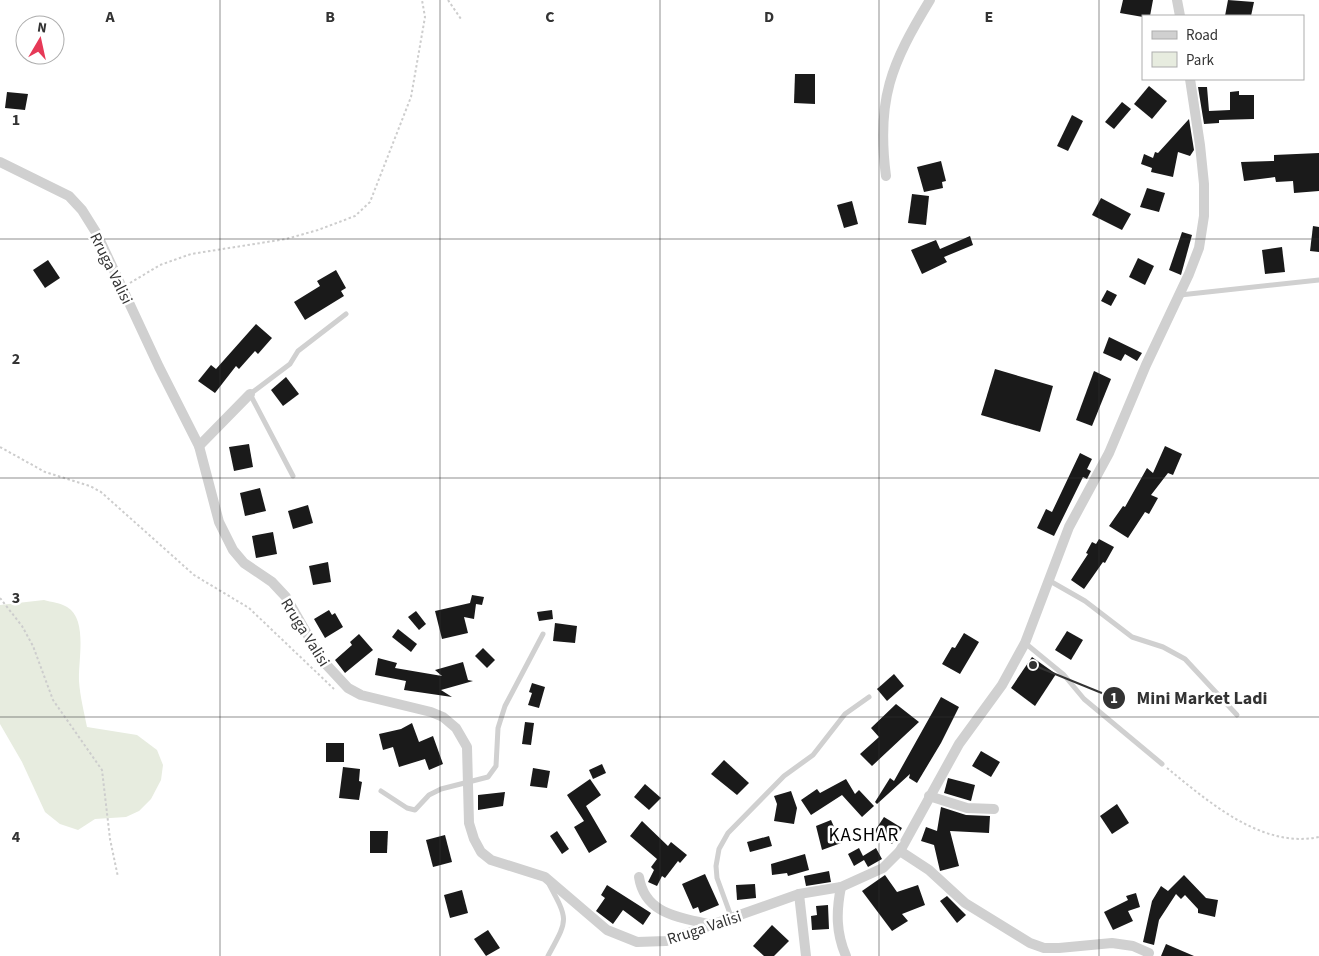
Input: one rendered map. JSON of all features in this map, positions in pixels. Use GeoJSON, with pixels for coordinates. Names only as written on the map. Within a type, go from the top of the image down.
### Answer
{"type":"FeatureCollection","features":[{"type":"Feature","properties":{"kind":"street"},"geometry":{"type":"LineString","coordinates":[[886,176],[882,144],[887,87],[898,55],[930,0]]}},
{"type":"Feature","properties":{"kind":"street"},"geometry":{"type":"LineString","coordinates":[[1177,0],[1180,15]]}},
{"type":"Feature","properties":{"kind":"street","name":"Rruga Valisi"},"geometry":{"type":"LineString","coordinates":[[0,162],[69,196],[82,210],[97,234],[199,446],[219,522],[233,550],[244,563],[272,582],[286,597],[322,660],[354,691],[361,695],[414,707],[443,717],[456,728],[467,747],[469,823],[481,852],[491,860],[545,877],[607,930],[637,942],[666,941],[713,926],[799,894],[841,887],[883,868],[900,851],[959,744],[1002,685],[1025,643],[1069,528],[1109,453],[1199,248],[1204,216],[1200,145],[1190,80]]}},
{"type":"Feature","properties":{"kind":"street"},"geometry":{"type":"LineString","coordinates":[[199,446],[250,394]]}},
{"type":"Feature","properties":{"kind":"street"},"geometry":{"type":"LineString","coordinates":[[929,796],[967,808],[994,809]]}},
{"type":"Feature","properties":{"kind":"street"},"geometry":{"type":"LineString","coordinates":[[900,851],[929,870],[965,903],[1030,943],[1044,948],[1112,943],[1133,946],[1149,953]]}},
{"type":"Feature","properties":{"kind":"street"},"geometry":{"type":"LineString","coordinates":[[639,877],[641,890],[648,901],[664,913],[713,926]]}},
{"type":"Feature","properties":{"kind":"street"},"geometry":{"type":"LineString","coordinates":[[841,887],[837,924],[841,944],[846,956]]}},
{"type":"Feature","properties":{"kind":"street"},"geometry":{"type":"LineString","coordinates":[[799,894],[806,956]]}},
{"type":"Feature","properties":{"kind":"lane"},"geometry":{"type":"LineString","coordinates":[[1180,295],[1319,280]]}},
{"type":"Feature","properties":{"kind":"lane"},"geometry":{"type":"LineString","coordinates":[[292,476],[250,394],[290,364],[298,352],[346,314]]}},
{"type":"Feature","properties":{"kind":"lane"},"geometry":{"type":"LineString","coordinates":[[1050,581],[1085,601],[1132,637],[1163,647],[1185,659],[1237,715]]}},
{"type":"Feature","properties":{"kind":"lane"},"geometry":{"type":"LineString","coordinates":[[381,791],[407,808],[415,810],[429,795],[469,780],[488,777],[496,766],[498,728],[505,706],[543,634]]}},
{"type":"Feature","properties":{"kind":"lane"},"geometry":{"type":"LineString","coordinates":[[1025,643],[1064,675],[1084,699],[1162,764]]}},
{"type":"Feature","properties":{"kind":"lane"},"geometry":{"type":"LineString","coordinates":[[732,919],[717,878],[716,866],[719,849],[728,833],[784,776],[813,755],[844,714],[869,696]]}},
{"type":"Feature","properties":{"kind":"lane"},"geometry":{"type":"LineString","coordinates":[[545,877],[564,911],[565,919],[564,926],[548,956]]}},
{"type":"Feature","properties":{"kind":"path"},"geometry":{"type":"LineString","coordinates":[[122,288],[160,265],[192,254],[286,239],[318,230],[355,216],[370,202],[410,97],[424,17],[422,0]]}},
{"type":"Feature","properties":{"kind":"path"},"geometry":{"type":"LineString","coordinates":[[448,0],[461,19]]}},
{"type":"Feature","properties":{"kind":"path"},"geometry":{"type":"LineString","coordinates":[[0,448],[45,472],[90,486],[101,492],[194,575],[249,608],[332,689],[348,695],[354,691]]}},
{"type":"Feature","properties":{"kind":"path"},"geometry":{"type":"LineString","coordinates":[[0,598],[22,626],[33,646],[53,700],[102,770],[110,839],[118,877]]}},
{"type":"Feature","properties":{"kind":"path"},"geometry":{"type":"LineString","coordinates":[[1162,764],[1198,793],[1263,833],[1306,840],[1319,837]]}},
{"type":"Feature","properties":{"kind":"green space"},"geometry":{"type":"Polygon","coordinates":[[[44,600],[67,607],[74,613],[78,621],[80,630],[79,681],[87,727],[137,735],[157,750],[163,765],[161,780],[151,799],[139,811],[126,817],[95,819],[78,830],[60,824],[45,812],[22,762],[0,724],[0,605],[44,600]]]}},
{"type":"Feature","properties":{"kind":"building"},"geometry":{"type":"Polygon","coordinates":[[[1123,0],[1153,0],[1150,15],[1142,15],[1142,17],[1120,13],[1123,0]]]}},
{"type":"Feature","properties":{"kind":"building"},"geometry":{"type":"Polygon","coordinates":[[[1228,0],[1254,2],[1251,15],[1225,15],[1228,0]]]}},
{"type":"Feature","properties":{"kind":"building"},"geometry":{"type":"Polygon","coordinates":[[[795,74],[815,74],[815,104],[794,103],[795,74]]]}},
{"type":"Feature","properties":{"kind":"building"},"geometry":{"type":"Polygon","coordinates":[[[1149,86],[1167,101],[1152,119],[1134,104],[1149,86]]]}},
{"type":"Feature","properties":{"kind":"building"},"geometry":{"type":"Polygon","coordinates":[[[1198,87],[1207,87],[1209,111],[1230,110],[1230,92],[1239,91],[1239,95],[1254,95],[1254,119],[1219,120],[1219,123],[1204,124],[1198,87]]]}},
{"type":"Feature","properties":{"kind":"building"},"geometry":{"type":"Polygon","coordinates":[[[7,92],[28,94],[25,110],[5,108],[7,92]]]}},
{"type":"Feature","properties":{"kind":"building"},"geometry":{"type":"Polygon","coordinates":[[[1122,102],[1131,109],[1114,129],[1105,122],[1122,102]]]}},
{"type":"Feature","properties":{"kind":"building"},"geometry":{"type":"Polygon","coordinates":[[[1072,115],[1083,121],[1068,151],[1057,146],[1072,115]]]}},
{"type":"Feature","properties":{"kind":"building"},"geometry":{"type":"Polygon","coordinates":[[[1189,119],[1194,150],[1190,156],[1178,152],[1173,177],[1151,172],[1152,168],[1141,164],[1144,154],[1153,158],[1155,152],[1158,153],[1189,119]]]}},
{"type":"Feature","properties":{"kind":"building"},"geometry":{"type":"Polygon","coordinates":[[[1319,153],[1319,191],[1294,193],[1293,181],[1276,182],[1275,177],[1244,181],[1241,162],[1274,161],[1274,155],[1319,153]]]}},
{"type":"Feature","properties":{"kind":"building"},"geometry":{"type":"Polygon","coordinates":[[[941,161],[946,181],[942,182],[943,188],[924,192],[917,167],[941,161]]]}},
{"type":"Feature","properties":{"kind":"building"},"geometry":{"type":"Polygon","coordinates":[[[1147,188],[1165,193],[1159,212],[1140,207],[1147,188]]]}},
{"type":"Feature","properties":{"kind":"building"},"geometry":{"type":"Polygon","coordinates":[[[912,194],[929,196],[926,225],[908,223],[912,194]]]}},
{"type":"Feature","properties":{"kind":"building"},"geometry":{"type":"Polygon","coordinates":[[[1101,198],[1131,214],[1122,230],[1092,215],[1101,198]]]}},
{"type":"Feature","properties":{"kind":"building"},"geometry":{"type":"Polygon","coordinates":[[[852,201],[858,224],[844,228],[837,205],[852,201]]]}},
{"type":"Feature","properties":{"kind":"building"},"geometry":{"type":"Polygon","coordinates":[[[1313,226],[1319,227],[1319,252],[1310,251],[1313,226]]]}},
{"type":"Feature","properties":{"kind":"building"},"geometry":{"type":"Polygon","coordinates":[[[1182,232],[1192,235],[1181,275],[1169,270],[1182,232]]]}},
{"type":"Feature","properties":{"kind":"building"},"geometry":{"type":"Polygon","coordinates":[[[970,236],[973,245],[944,257],[947,262],[922,274],[911,250],[936,240],[940,249],[970,236]]]}},
{"type":"Feature","properties":{"kind":"building"},"geometry":{"type":"Polygon","coordinates":[[[1282,247],[1285,272],[1265,274],[1262,250],[1282,247]]]}},
{"type":"Feature","properties":{"kind":"building"},"geometry":{"type":"Polygon","coordinates":[[[1138,258],[1154,266],[1145,285],[1129,277],[1138,258]]]}},
{"type":"Feature","properties":{"kind":"building"},"geometry":{"type":"Polygon","coordinates":[[[48,260],[60,278],[45,288],[33,270],[48,260]]]}},
{"type":"Feature","properties":{"kind":"building"},"geometry":{"type":"Polygon","coordinates":[[[336,270],[346,288],[341,291],[344,296],[305,320],[294,302],[320,286],[317,281],[336,270]]]}},
{"type":"Feature","properties":{"kind":"building"},"geometry":{"type":"Polygon","coordinates":[[[1107,290],[1117,295],[1111,306],[1101,301],[1107,290]]]}},
{"type":"Feature","properties":{"kind":"building"},"geometry":{"type":"Polygon","coordinates":[[[256,324],[272,338],[258,354],[255,351],[239,369],[236,366],[215,393],[198,381],[211,365],[216,369],[256,324]]]}},
{"type":"Feature","properties":{"kind":"building"},"geometry":{"type":"Polygon","coordinates":[[[1109,337],[1142,353],[1137,361],[1125,354],[1121,361],[1103,353],[1109,337]]]}},
{"type":"Feature","properties":{"kind":"building"},"geometry":{"type":"Polygon","coordinates":[[[995,369],[1053,386],[1040,432],[981,415],[995,369]]]}},
{"type":"Feature","properties":{"kind":"building"},"geometry":{"type":"Polygon","coordinates":[[[1094,371],[1111,379],[1092,426],[1076,420],[1094,371]]]}},
{"type":"Feature","properties":{"kind":"building"},"geometry":{"type":"Polygon","coordinates":[[[286,377],[299,394],[283,406],[271,390],[286,377]]]}},
{"type":"Feature","properties":{"kind":"building"},"geometry":{"type":"Polygon","coordinates":[[[249,444],[253,467],[234,471],[229,447],[249,444]]]}},
{"type":"Feature","properties":{"kind":"building"},"geometry":{"type":"Polygon","coordinates":[[[1165,446],[1182,454],[1173,475],[1168,473],[1151,495],[1158,498],[1149,514],[1145,512],[1128,538],[1109,526],[1123,506],[1125,507],[1147,468],[1153,473],[1165,446]]]}},
{"type":"Feature","properties":{"kind":"building"},"geometry":{"type":"Polygon","coordinates":[[[1080,453],[1092,459],[1087,469],[1091,471],[1087,479],[1083,477],[1054,536],[1037,528],[1046,509],[1052,512],[1080,453]]]}},
{"type":"Feature","properties":{"kind":"building"},"geometry":{"type":"Polygon","coordinates":[[[260,488],[266,511],[245,516],[240,493],[260,488]]]}},
{"type":"Feature","properties":{"kind":"building"},"geometry":{"type":"Polygon","coordinates":[[[308,505],[313,523],[293,529],[288,511],[308,505]]]}},
{"type":"Feature","properties":{"kind":"building"},"geometry":{"type":"Polygon","coordinates":[[[273,532],[277,554],[256,558],[252,536],[273,532]]]}},
{"type":"Feature","properties":{"kind":"building"},"geometry":{"type":"Polygon","coordinates":[[[1099,539],[1114,547],[1105,563],[1103,562],[1084,589],[1071,580],[1088,554],[1086,553],[1092,542],[1096,544],[1099,539]]]}},
{"type":"Feature","properties":{"kind":"building"},"geometry":{"type":"Polygon","coordinates":[[[328,562],[331,582],[313,585],[309,566],[328,562]]]}},
{"type":"Feature","properties":{"kind":"building"},"geometry":{"type":"Polygon","coordinates":[[[472,595],[484,597],[482,605],[476,604],[474,619],[464,617],[468,633],[442,639],[435,611],[470,603],[472,595]]]}},
{"type":"Feature","properties":{"kind":"building"},"geometry":{"type":"Polygon","coordinates":[[[329,610],[332,615],[335,613],[343,627],[325,638],[314,619],[329,610]]]}},
{"type":"Feature","properties":{"kind":"building"},"geometry":{"type":"Polygon","coordinates":[[[552,610],[553,619],[539,621],[537,612],[552,610]]]}},
{"type":"Feature","properties":{"kind":"building"},"geometry":{"type":"Polygon","coordinates":[[[416,611],[426,624],[419,630],[408,617],[416,611]]]}},
{"type":"Feature","properties":{"kind":"building"},"geometry":{"type":"Polygon","coordinates":[[[555,623],[577,626],[575,643],[553,641],[555,623]]]}},
{"type":"Feature","properties":{"kind":"building"},"geometry":{"type":"Polygon","coordinates":[[[398,629],[417,644],[411,652],[392,637],[398,629]]]}},
{"type":"Feature","properties":{"kind":"building"},"geometry":{"type":"Polygon","coordinates":[[[1067,631],[1083,640],[1071,660],[1055,650],[1067,631]]]}},
{"type":"Feature","properties":{"kind":"building"},"geometry":{"type":"Polygon","coordinates":[[[964,633],[979,642],[960,674],[942,664],[952,647],[955,648],[964,633]]]}},
{"type":"Feature","properties":{"kind":"building"},"geometry":{"type":"Polygon","coordinates":[[[359,634],[373,650],[345,673],[335,660],[352,645],[350,642],[359,634]]]}},
{"type":"Feature","properties":{"kind":"building"},"geometry":{"type":"Polygon","coordinates":[[[483,648],[495,660],[487,668],[475,656],[483,648]]]}},
{"type":"Feature","properties":{"kind":"building"},"geometry":{"type":"Polygon","coordinates":[[[1032,657],[1056,674],[1035,706],[1011,688],[1032,657]]]}},
{"type":"Feature","properties":{"kind":"building"},"geometry":{"type":"Polygon","coordinates":[[[378,658],[397,663],[395,668],[442,676],[435,670],[463,662],[468,680],[473,681],[441,690],[452,697],[404,690],[406,681],[375,675],[378,658]]]}},
{"type":"Feature","properties":{"kind":"building"},"geometry":{"type":"Polygon","coordinates":[[[894,674],[904,686],[887,701],[877,689],[894,674]]]}},
{"type":"Feature","properties":{"kind":"building"},"geometry":{"type":"Polygon","coordinates":[[[532,683],[545,687],[539,708],[528,705],[532,693],[529,692],[532,683]]]}},
{"type":"Feature","properties":{"kind":"building"},"geometry":{"type":"Polygon","coordinates":[[[941,697],[959,707],[941,743],[917,783],[909,778],[910,774],[877,804],[875,802],[890,778],[894,781],[941,697]]]}},
{"type":"Feature","properties":{"kind":"building"},"geometry":{"type":"Polygon","coordinates":[[[896,704],[919,722],[872,766],[860,754],[879,737],[871,728],[896,704]]]}},
{"type":"Feature","properties":{"kind":"building"},"geometry":{"type":"Polygon","coordinates":[[[525,722],[534,723],[531,745],[522,744],[525,722]]]}},
{"type":"Feature","properties":{"kind":"building"},"geometry":{"type":"Polygon","coordinates":[[[412,723],[419,742],[433,736],[443,764],[429,770],[425,759],[399,767],[393,747],[383,750],[379,734],[401,729],[412,723]]]}},
{"type":"Feature","properties":{"kind":"building"},"geometry":{"type":"Polygon","coordinates":[[[326,743],[344,743],[344,762],[326,762],[326,743]]]}},
{"type":"Feature","properties":{"kind":"building"},"geometry":{"type":"Polygon","coordinates":[[[981,751],[1000,762],[991,777],[972,766],[981,751]]]}},
{"type":"Feature","properties":{"kind":"building"},"geometry":{"type":"Polygon","coordinates":[[[724,760],[749,783],[737,795],[711,774],[724,760]]]}},
{"type":"Feature","properties":{"kind":"building"},"geometry":{"type":"Polygon","coordinates":[[[602,764],[606,773],[593,779],[589,770],[602,764]]]}},
{"type":"Feature","properties":{"kind":"building"},"geometry":{"type":"Polygon","coordinates":[[[343,767],[360,769],[359,781],[362,782],[359,800],[339,798],[343,767]]]}},
{"type":"Feature","properties":{"kind":"building"},"geometry":{"type":"Polygon","coordinates":[[[533,768],[550,771],[547,788],[530,786],[533,768]]]}},
{"type":"Feature","properties":{"kind":"building"},"geometry":{"type":"Polygon","coordinates":[[[948,778],[975,785],[971,801],[944,793],[948,778]]]}},
{"type":"Feature","properties":{"kind":"building"},"geometry":{"type":"Polygon","coordinates":[[[590,779],[601,795],[586,806],[607,842],[589,853],[574,827],[584,821],[567,795],[590,779]]]}},
{"type":"Feature","properties":{"kind":"building"},"geometry":{"type":"Polygon","coordinates":[[[846,779],[855,794],[859,790],[874,806],[862,817],[842,795],[811,815],[801,800],[817,789],[820,793],[846,779]]]}},
{"type":"Feature","properties":{"kind":"building"},"geometry":{"type":"Polygon","coordinates":[[[645,784],[661,798],[649,810],[634,797],[645,784]]]}},
{"type":"Feature","properties":{"kind":"building"},"geometry":{"type":"Polygon","coordinates":[[[791,791],[797,808],[794,824],[774,821],[777,804],[774,796],[791,791]]]}},
{"type":"Feature","properties":{"kind":"building"},"geometry":{"type":"Polygon","coordinates":[[[505,792],[503,806],[478,810],[478,795],[505,792]]]}},
{"type":"Feature","properties":{"kind":"building"},"geometry":{"type":"Polygon","coordinates":[[[1117,804],[1129,823],[1112,834],[1100,816],[1117,804]]]}},
{"type":"Feature","properties":{"kind":"building"},"geometry":{"type":"Polygon","coordinates":[[[941,807],[966,815],[990,816],[989,833],[950,831],[959,866],[940,871],[934,845],[921,841],[926,827],[937,831],[941,807]]]}},
{"type":"Feature","properties":{"kind":"building"},"geometry":{"type":"Polygon","coordinates":[[[884,817],[902,828],[892,844],[874,832],[884,817]]]}},
{"type":"Feature","properties":{"kind":"building"},"geometry":{"type":"Polygon","coordinates":[[[831,820],[841,843],[822,850],[816,826],[831,820]]]}},
{"type":"Feature","properties":{"kind":"building"},"geometry":{"type":"Polygon","coordinates":[[[642,821],[668,846],[671,842],[687,855],[680,863],[678,861],[665,878],[662,876],[657,886],[648,882],[654,870],[651,867],[657,859],[630,836],[642,821]]]}},
{"type":"Feature","properties":{"kind":"building"},"geometry":{"type":"Polygon","coordinates":[[[370,831],[388,831],[387,853],[370,853],[370,831]]]}},
{"type":"Feature","properties":{"kind":"building"},"geometry":{"type":"Polygon","coordinates":[[[557,831],[569,849],[562,854],[550,836],[557,831]]]}},
{"type":"Feature","properties":{"kind":"building"},"geometry":{"type":"Polygon","coordinates":[[[445,835],[452,862],[433,867],[426,840],[445,835]]]}},
{"type":"Feature","properties":{"kind":"building"},"geometry":{"type":"Polygon","coordinates":[[[769,836],[772,846],[750,852],[747,842],[769,836]]]}},
{"type":"Feature","properties":{"kind":"building"},"geometry":{"type":"Polygon","coordinates":[[[859,848],[863,856],[876,848],[882,859],[868,867],[864,860],[854,866],[848,854],[859,848]]]}},
{"type":"Feature","properties":{"kind":"building"},"geometry":{"type":"Polygon","coordinates":[[[805,854],[809,870],[788,876],[787,873],[772,875],[771,864],[805,854]]]}},
{"type":"Feature","properties":{"kind":"building"},"geometry":{"type":"Polygon","coordinates":[[[829,871],[831,882],[806,886],[804,876],[829,871]]]}},
{"type":"Feature","properties":{"kind":"building"},"geometry":{"type":"Polygon","coordinates":[[[705,874],[719,905],[700,913],[698,907],[693,909],[682,884],[705,874]]]}},
{"type":"Feature","properties":{"kind":"building"},"geometry":{"type":"Polygon","coordinates":[[[885,875],[897,892],[918,885],[925,905],[902,914],[908,921],[892,931],[862,891],[885,875]]]}},
{"type":"Feature","properties":{"kind":"building"},"geometry":{"type":"Polygon","coordinates":[[[1184,875],[1206,898],[1218,900],[1215,917],[1198,913],[1198,909],[1185,895],[1181,899],[1176,894],[1159,920],[1154,945],[1143,942],[1152,901],[1161,886],[1168,891],[1184,875]]]}},
{"type":"Feature","properties":{"kind":"building"},"geometry":{"type":"Polygon","coordinates":[[[755,884],[756,898],[737,900],[736,885],[755,884]]]}},
{"type":"Feature","properties":{"kind":"building"},"geometry":{"type":"Polygon","coordinates":[[[607,885],[651,913],[643,925],[623,910],[613,924],[596,911],[605,898],[601,895],[607,885]]]}},
{"type":"Feature","properties":{"kind":"building"},"geometry":{"type":"Polygon","coordinates":[[[462,890],[468,913],[450,918],[444,895],[462,890]]]}},
{"type":"Feature","properties":{"kind":"building"},"geometry":{"type":"Polygon","coordinates":[[[1136,893],[1140,907],[1128,911],[1133,921],[1113,930],[1104,912],[1128,900],[1126,896],[1136,893]]]}},
{"type":"Feature","properties":{"kind":"building"},"geometry":{"type":"Polygon","coordinates":[[[947,896],[966,915],[957,923],[940,901],[947,896]]]}},
{"type":"Feature","properties":{"kind":"building"},"geometry":{"type":"Polygon","coordinates":[[[828,905],[829,929],[812,930],[811,916],[817,915],[816,906],[828,905]]]}},
{"type":"Feature","properties":{"kind":"building"},"geometry":{"type":"Polygon","coordinates":[[[772,925],[789,941],[774,956],[764,956],[753,946],[772,925]]]}},
{"type":"Feature","properties":{"kind":"building"},"geometry":{"type":"Polygon","coordinates":[[[488,930],[500,948],[486,956],[474,939],[488,930]]]}},
{"type":"Feature","properties":{"kind":"building"},"geometry":{"type":"Polygon","coordinates":[[[1166,944],[1194,956],[1161,956],[1166,944]]]}},
{"type":"Feature","properties":{"kind":"place","name":"Mini Market Ladi"},"geometry":{"type":"Point","coordinates":[1033,665]}},
{"type":"Feature","properties":{"kind":"district","name":"KASHAR"},"geometry":{"type":"Point","coordinates":[864,834]}}]}
